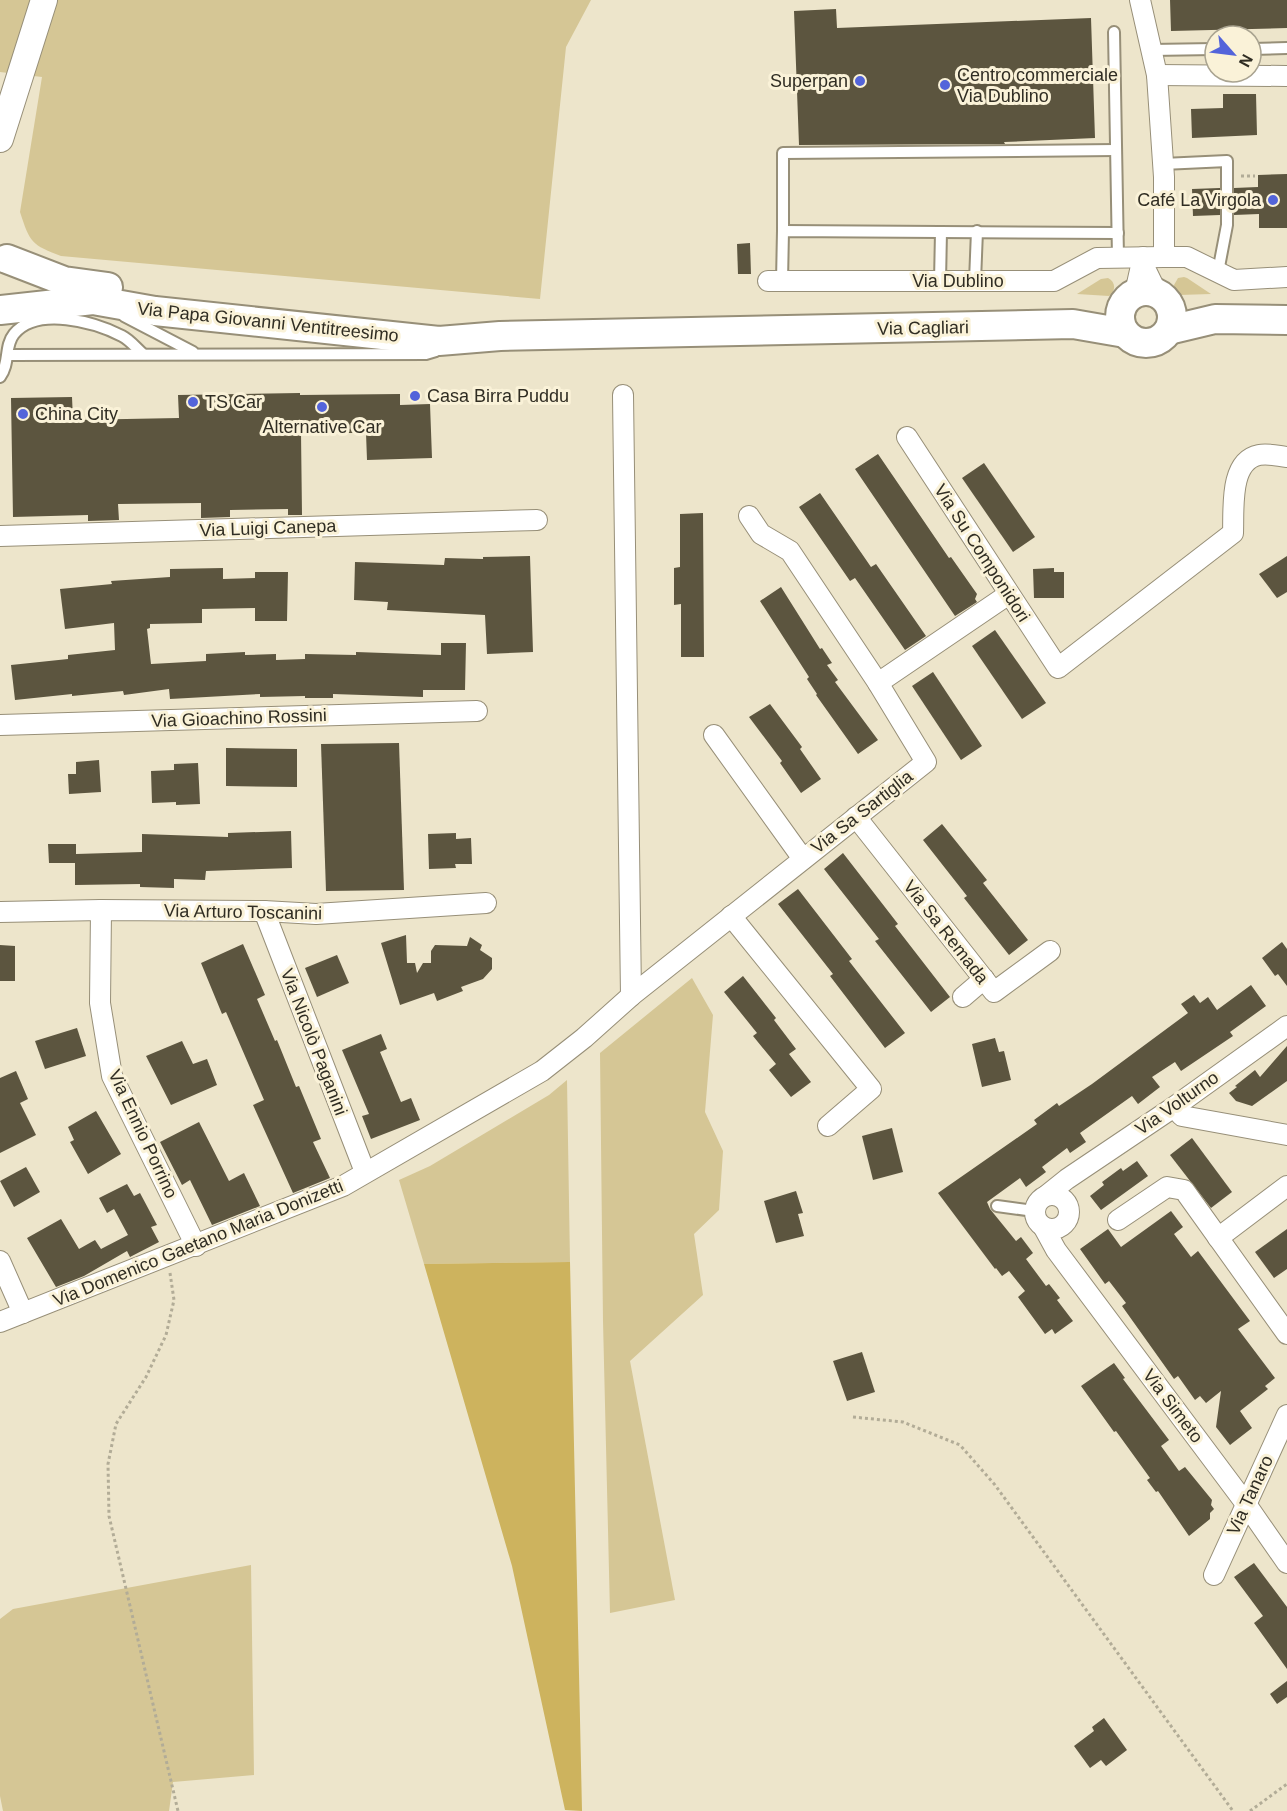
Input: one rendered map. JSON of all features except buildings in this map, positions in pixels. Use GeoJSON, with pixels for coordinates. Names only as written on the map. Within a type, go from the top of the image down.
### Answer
{"type":"FeatureCollection","features":[{"type":"Feature","properties":{"kind":"main road","name":"Via Papa Giovanni Ventitreesimo"},"geometry":{"type":"LineString","coordinates":[[4,256],[64,281],[480,326],[536,336]]}},
{"type":"Feature","properties":{"kind":"main road","name":"Via Papa Giovanni Ventitreesimo"},"geometry":{"type":"LineString","coordinates":[[0,309],[11,296],[15,276],[4,256]]}},
{"type":"Feature","properties":{"kind":"main road","name":"Via Papa Giovanni Ventitreesimo"},"geometry":{"type":"LineString","coordinates":[[0,309],[93,300],[155,311],[439,340],[500,336],[618,334]]}},
{"type":"Feature","properties":{"kind":"main road","name":"Via Cagliari"},"geometry":{"type":"LineString","coordinates":[[618,334],[1073,324],[1146,310],[1215,319],[1287,320]]}},
{"type":"Feature","properties":{"kind":"street"},"geometry":{"type":"LineString","coordinates":[[0,139],[44,0]]}},
{"type":"Feature","properties":{"kind":"street"},"geometry":{"type":"LineString","coordinates":[[1140,0],[1156,75],[1163,164],[1164,257]]}},
{"type":"Feature","properties":{"kind":"street"},"geometry":{"type":"LineString","coordinates":[[1156,75],[1287,76]]}},
{"type":"Feature","properties":{"kind":"street","name":"Via Dublino"},"geometry":{"type":"LineString","coordinates":[[775,281],[1054,281],[1097,258],[1118,257],[1143,260],[1187,257],[1234,280],[1287,277]]}},
{"type":"Feature","properties":{"kind":"street"},"geometry":{"type":"LineString","coordinates":[[1143,260],[1146,310]]}},
{"type":"Feature","properties":{"kind":"street"},"geometry":{"type":"LineString","coordinates":[[623,395],[631,996]]}},
{"type":"Feature","properties":{"kind":"street","name":"Via Su Componidori"},"geometry":{"type":"LineString","coordinates":[[907,437],[1058,668],[1233,533],[1236,482],[1243,464],[1260,454],[1287,456]]}},
{"type":"Feature","properties":{"kind":"street"},"geometry":{"type":"LineString","coordinates":[[749,516],[761,534],[790,551],[878,683],[1009,594]]}},
{"type":"Feature","properties":{"kind":"street","name":"Via Luigi Canepa"},"geometry":{"type":"LineString","coordinates":[[0,536],[537,520]]}},
{"type":"Feature","properties":{"kind":"street","name":"Via Sa Sartiglia"},"geometry":{"type":"LineString","coordinates":[[631,996],[926,762],[878,683]]}},
{"type":"Feature","properties":{"kind":"street","name":"Via Gioachino Rossini"},"geometry":{"type":"LineString","coordinates":[[0,725],[477,711]]}},
{"type":"Feature","properties":{"kind":"street"},"geometry":{"type":"LineString","coordinates":[[714,735],[803,859]]}},
{"type":"Feature","properties":{"kind":"street","name":"Via Sa Remada"},"geometry":{"type":"LineString","coordinates":[[856,817],[994,992],[1050,951]]}},
{"type":"Feature","properties":{"kind":"street","name":"Via Arturo Toscanini"},"geometry":{"type":"LineString","coordinates":[[0,912],[264,911],[316,914],[486,903]]}},
{"type":"Feature","properties":{"kind":"street","name":"Via Ennio Porrino"},"geometry":{"type":"LineString","coordinates":[[101,910],[100,1003],[112,1076],[196,1246]]}},
{"type":"Feature","properties":{"kind":"street","name":"Via Nicolò Paganini"},"geometry":{"type":"LineString","coordinates":[[264,911],[365,1172]]}},
{"type":"Feature","properties":{"kind":"street"},"geometry":{"type":"LineString","coordinates":[[731,916],[871,1089],[828,1126]]}},
{"type":"Feature","properties":{"kind":"street"},"geometry":{"type":"LineString","coordinates":[[963,997],[984,979]]}},
{"type":"Feature","properties":{"kind":"street","name":"Via Domenico Gaetano Maria Donizetti"},"geometry":{"type":"LineString","coordinates":[[0,1322],[343,1186],[542,1071],[584,1038],[631,996]]}},
{"type":"Feature","properties":{"kind":"street","name":"Via Volturno"},"geometry":{"type":"LineString","coordinates":[[1051,1212],[1067,1179],[1174,1107],[1287,1026]]}},
{"type":"Feature","properties":{"kind":"street"},"geometry":{"type":"LineString","coordinates":[[1174,1107],[1182,1116],[1287,1135]]}},
{"type":"Feature","properties":{"kind":"street"},"geometry":{"type":"LineString","coordinates":[[1218,1238],[1287,1186]]}},
{"type":"Feature","properties":{"kind":"street"},"geometry":{"type":"LineString","coordinates":[[1118,1220],[1167,1187],[1184,1190],[1287,1334]]}},
{"type":"Feature","properties":{"kind":"street","name":"Via Simeto"},"geometry":{"type":"LineString","coordinates":[[1051,1212],[1056,1250],[1246,1504],[1287,1563]]}},
{"type":"Feature","properties":{"kind":"street"},"geometry":{"type":"LineString","coordinates":[[0,1261],[23,1313]]}},
{"type":"Feature","properties":{"kind":"street","name":"Via Tanaro"},"geometry":{"type":"LineString","coordinates":[[1214,1575],[1287,1415]]}},
{"type":"Feature","properties":{"kind":"lane"},"geometry":{"type":"LineString","coordinates":[[1114,32],[1118,257]]}},
{"type":"Feature","properties":{"kind":"lane"},"geometry":{"type":"LineString","coordinates":[[1263,49],[1287,48]]}},
{"type":"Feature","properties":{"kind":"lane"},"geometry":{"type":"LineString","coordinates":[[1151,50],[1203,49]]}},
{"type":"Feature","properties":{"kind":"lane"},"geometry":{"type":"LineString","coordinates":[[775,281],[783,231],[783,153],[1116,150]]}},
{"type":"Feature","properties":{"kind":"lane"},"geometry":{"type":"LineString","coordinates":[[1163,164],[1227,162],[1227,225],[1218,272]]}},
{"type":"Feature","properties":{"kind":"lane"},"geometry":{"type":"LineString","coordinates":[[783,231],[1118,233]]}},
{"type":"Feature","properties":{"kind":"lane"},"geometry":{"type":"LineString","coordinates":[[975,281],[977,231]]}},
{"type":"Feature","properties":{"kind":"lane"},"geometry":{"type":"LineString","coordinates":[[940,281],[941,232]]}},
{"type":"Feature","properties":{"kind":"lane"},"geometry":{"type":"LineString","coordinates":[[93,300],[196,354]]}},
{"type":"Feature","properties":{"kind":"lane"},"geometry":{"type":"LineString","coordinates":[[0,377],[5,370],[9,342],[18,329],[31,321],[48,319],[95,324],[123,336],[143,354]]}},
{"type":"Feature","properties":{"kind":"lane"},"geometry":{"type":"LineString","coordinates":[[8,355],[426,354],[500,336]]}},
{"type":"Feature","properties":{"kind":"lane"},"geometry":{"type":"LineString","coordinates":[[997,1206],[1051,1212]]}},
{"type":"Feature","properties":{"kind":"path"},"geometry":{"type":"LineString","coordinates":[[167,1257],[174,1300],[166,1335],[146,1377],[116,1424],[108,1474],[109,1516],[178,1811]]}},
{"type":"Feature","properties":{"kind":"path"},"geometry":{"type":"LineString","coordinates":[[853,1417],[903,1422],[960,1445],[995,1485],[1233,1811]]}},
{"type":"Feature","properties":{"kind":"path"},"geometry":{"type":"LineString","coordinates":[[1250,1811],[1287,1784]]}},
{"type":"Feature","properties":{"kind":"shaded area"},"geometry":{"type":"Polygon","coordinates":[[[0,0],[591,0],[566,47],[540,299],[61,256],[44,249],[30,237],[20,212],[42,77],[0,72],[0,0]]]}},
{"type":"Feature","properties":{"kind":"shaded area"},"geometry":{"type":"Polygon","coordinates":[[[1184,277],[1211,294],[1179,295],[1174,285],[1178,278],[1184,277]]]}},
{"type":"Feature","properties":{"kind":"shaded area"},"geometry":{"type":"Polygon","coordinates":[[[1108,278],[1113,282],[1114,287],[1109,296],[1077,294],[1101,279],[1108,278]]]}},
{"type":"Feature","properties":{"kind":"shaded area"},"geometry":{"type":"Polygon","coordinates":[[[692,978],[713,1015],[705,1112],[723,1151],[719,1210],[694,1234],[703,1295],[630,1361],[675,1600],[610,1613],[600,1053],[692,978]]]}},
{"type":"Feature","properties":{"kind":"shaded area"},"geometry":{"type":"Polygon","coordinates":[[[567,1080],[570,1262],[424,1264],[399,1180],[430,1166],[549,1095],[567,1080]]]}},
{"type":"Feature","properties":{"kind":"shaded area"},"geometry":{"type":"Polygon","coordinates":[[[570,1262],[582,1811],[565,1810],[512,1566],[424,1264],[570,1262]]]}},
{"type":"Feature","properties":{"kind":"shaded area"},"geometry":{"type":"Polygon","coordinates":[[[251,1565],[254,1775],[173,1782],[169,1811],[3,1811],[0,1796],[0,1619],[13,1609],[251,1565]]]}},
{"type":"Feature","properties":{"kind":"place","name":"Superpan"},"geometry":{"type":"Point","coordinates":[860,81]}},
{"type":"Feature","properties":{"kind":"place","name":"Centro commerciale Via Dublino"},"geometry":{"type":"Point","coordinates":[945,85]}},
{"type":"Feature","properties":{"kind":"place","name":"Café La Virgola"},"geometry":{"type":"Point","coordinates":[1273,200]}},
{"type":"Feature","properties":{"kind":"place","name":"Casa Birra Puddu"},"geometry":{"type":"Point","coordinates":[415,396]}},
{"type":"Feature","properties":{"kind":"place","name":"TS Car"},"geometry":{"type":"Point","coordinates":[193,402]}},
{"type":"Feature","properties":{"kind":"place","name":"Alternative Car"},"geometry":{"type":"Point","coordinates":[322,407]}},
{"type":"Feature","properties":{"kind":"place","name":"China City"},"geometry":{"type":"Point","coordinates":[23,414]}}]}
